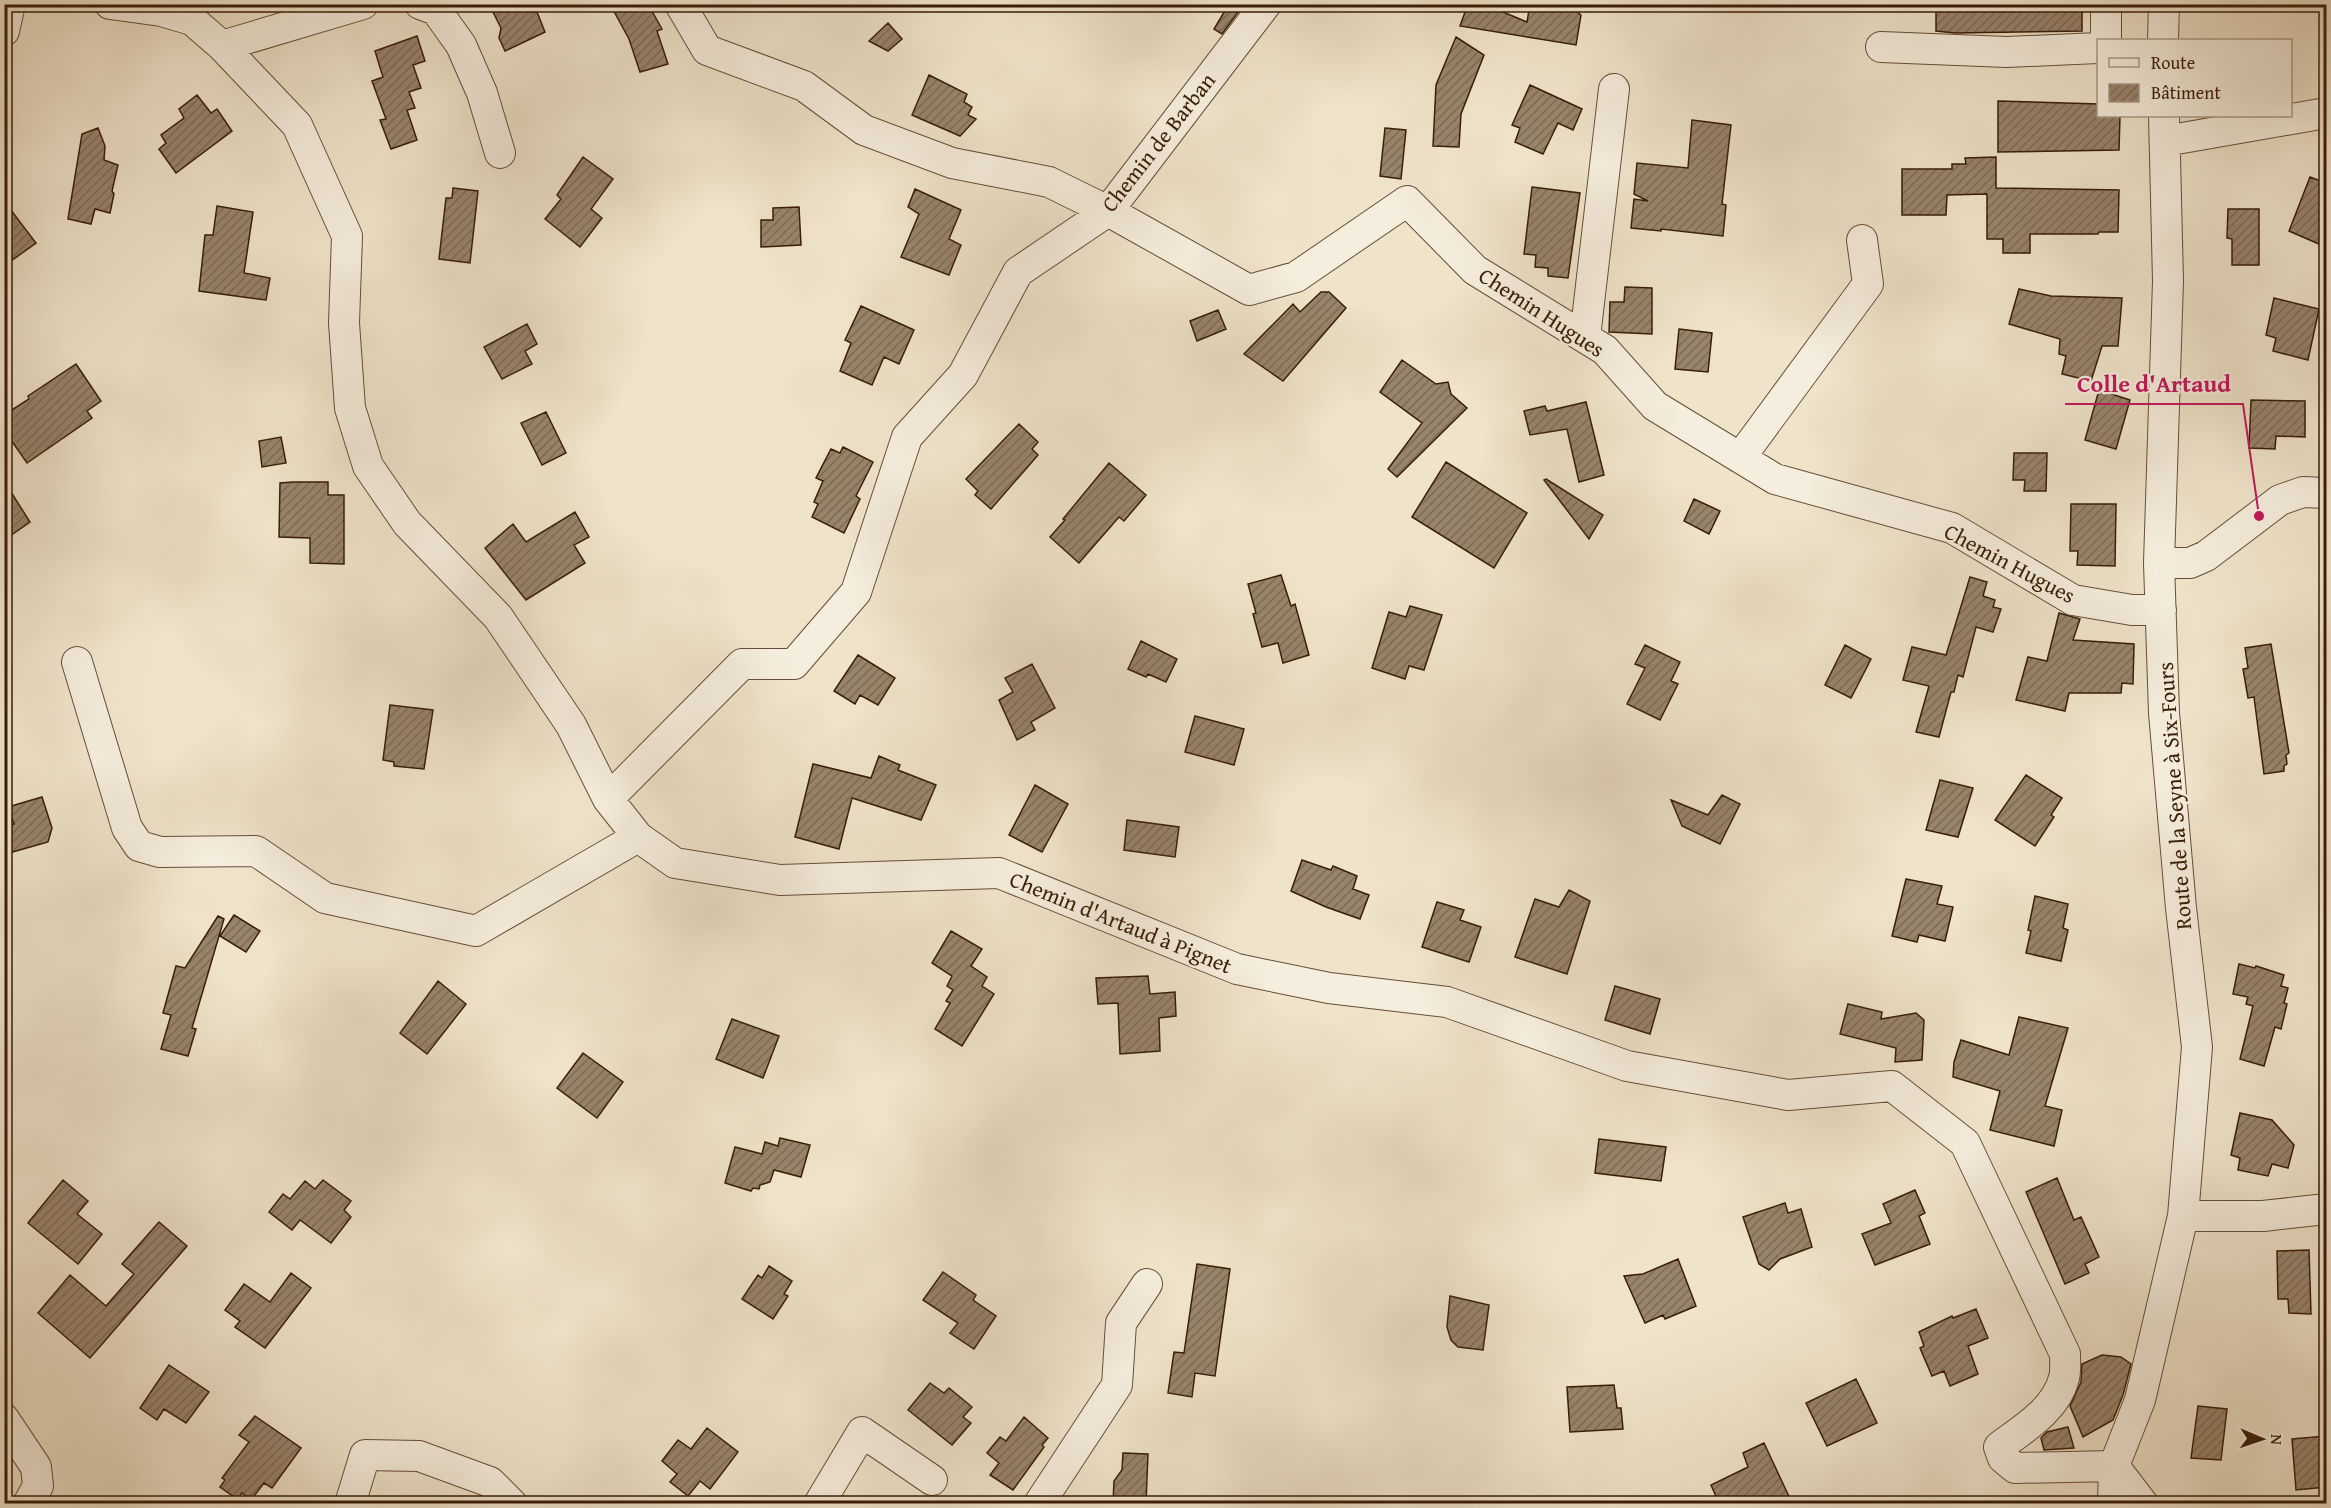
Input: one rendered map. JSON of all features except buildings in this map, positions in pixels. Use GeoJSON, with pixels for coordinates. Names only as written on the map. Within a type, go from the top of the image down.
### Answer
{"type":"FeatureCollection","features":[{"type":"Feature","properties":{"kind":"street"},"geometry":{"type":"LineString","coordinates":[[4,31],[10,4]]}},
{"type":"Feature","properties":{"kind":"street","name":"Chemin d'Artaud à Pignet"},"geometry":{"type":"LineString","coordinates":[[110,4],[161,11],[192,20],[222,46],[297,125],[347,236],[344,323],[350,408],[368,466],[407,523],[498,617],[571,725],[608,799],[638,837],[675,863],[780,880],[999,873],[1237,969],[1329,988],[1447,1002],[1627,1066],[1788,1095],[1892,1086],[1965,1143],[2065,1354],[2064,1378],[2052,1403],[2036,1420],[1999,1447],[2003,1458],[2015,1468],[2114,1466]]}},
{"type":"Feature","properties":{"kind":"street"},"geometry":{"type":"LineString","coordinates":[[222,46],[363,4]]}},
{"type":"Feature","properties":{"kind":"street"},"geometry":{"type":"LineString","coordinates":[[420,4],[436,10],[461,45],[482,93],[500,153]]}},
{"type":"Feature","properties":{"kind":"street"},"geometry":{"type":"LineString","coordinates":[[680,4],[707,50],[804,86],[864,130],[952,163],[1049,182],[1108,211]]}},
{"type":"Feature","properties":{"kind":"street","name":"Chemin de Barban"},"geometry":{"type":"LineString","coordinates":[[608,799],[742,664],[794,664],[856,592],[907,436],[963,375],[1018,272],[1108,211],[1266,4]]}},
{"type":"Feature","properties":{"kind":"street"},"geometry":{"type":"LineString","coordinates":[[2106,4],[2106,39]]}},
{"type":"Feature","properties":{"kind":"street"},"geometry":{"type":"LineString","coordinates":[[2163,39],[2164,4]]}},
{"type":"Feature","properties":{"kind":"street"},"geometry":{"type":"LineString","coordinates":[[1881,46],[2007,52],[2097,48]]}},
{"type":"Feature","properties":{"kind":"street"},"geometry":{"type":"LineString","coordinates":[[1585,337],[1614,89]]}},
{"type":"Feature","properties":{"kind":"street"},"geometry":{"type":"LineString","coordinates":[[2292,116],[2326,113]]}},
{"type":"Feature","properties":{"kind":"street"},"geometry":{"type":"LineString","coordinates":[[2165,128],[2283,117]]}},
{"type":"Feature","properties":{"kind":"street","name":"Route de la Seyne à Six-Fours"},"geometry":{"type":"LineString","coordinates":[[2114,1466],[2140,1400],[2182,1216],[2197,1047],[2181,908],[2165,724],[2161,610],[2160,563],[2168,281],[2165,128]]}},
{"type":"Feature","properties":{"kind":"street","name":"Chemin Hugues"},"geometry":{"type":"LineString","coordinates":[[1108,211],[1249,290],[1296,277],[1407,201],[1475,270],[1605,350],[1655,406],[1775,479],[1952,528],[2073,600],[2133,610],[2161,610]]}},
{"type":"Feature","properties":{"kind":"street"},"geometry":{"type":"LineString","coordinates":[[1740,458],[1868,284],[1862,240]]}},
{"type":"Feature","properties":{"kind":"street"},"geometry":{"type":"LineString","coordinates":[[2160,563],[2190,562],[2206,556],[2280,500],[2304,492],[2326,493]]}},
{"type":"Feature","properties":{"kind":"street"},"geometry":{"type":"LineString","coordinates":[[77,662],[127,828],[139,846],[160,852],[256,850],[325,898],[476,931],[638,837]]}},
{"type":"Feature","properties":{"kind":"street"},"geometry":{"type":"LineString","coordinates":[[2182,1216],[2263,1216],[2326,1209]]}},
{"type":"Feature","properties":{"kind":"street"},"geometry":{"type":"LineString","coordinates":[[1039,1503],[1117,1386],[1121,1323],[1147,1284]]}},
{"type":"Feature","properties":{"kind":"street"},"geometry":{"type":"LineString","coordinates":[[4,1419],[36,1467],[38,1486],[28,1503]]}},
{"type":"Feature","properties":{"kind":"street"},"geometry":{"type":"LineString","coordinates":[[819,1503],[862,1432],[932,1480]]}},
{"type":"Feature","properties":{"kind":"street"},"geometry":{"type":"LineString","coordinates":[[350,1503],[365,1455],[419,1456],[490,1482],[512,1503]]}},
{"type":"Feature","properties":{"kind":"street"},"geometry":{"type":"LineString","coordinates":[[2114,1466],[2114,1503]]}},
{"type":"Feature","properties":{"kind":"street"},"geometry":{"type":"LineString","coordinates":[[2114,1466],[2143,1503]]}},
{"type":"Feature","properties":{"kind":"place","name":"Colle d'Artaud"},"geometry":{"type":"Point","coordinates":[2259,516]}}]}
